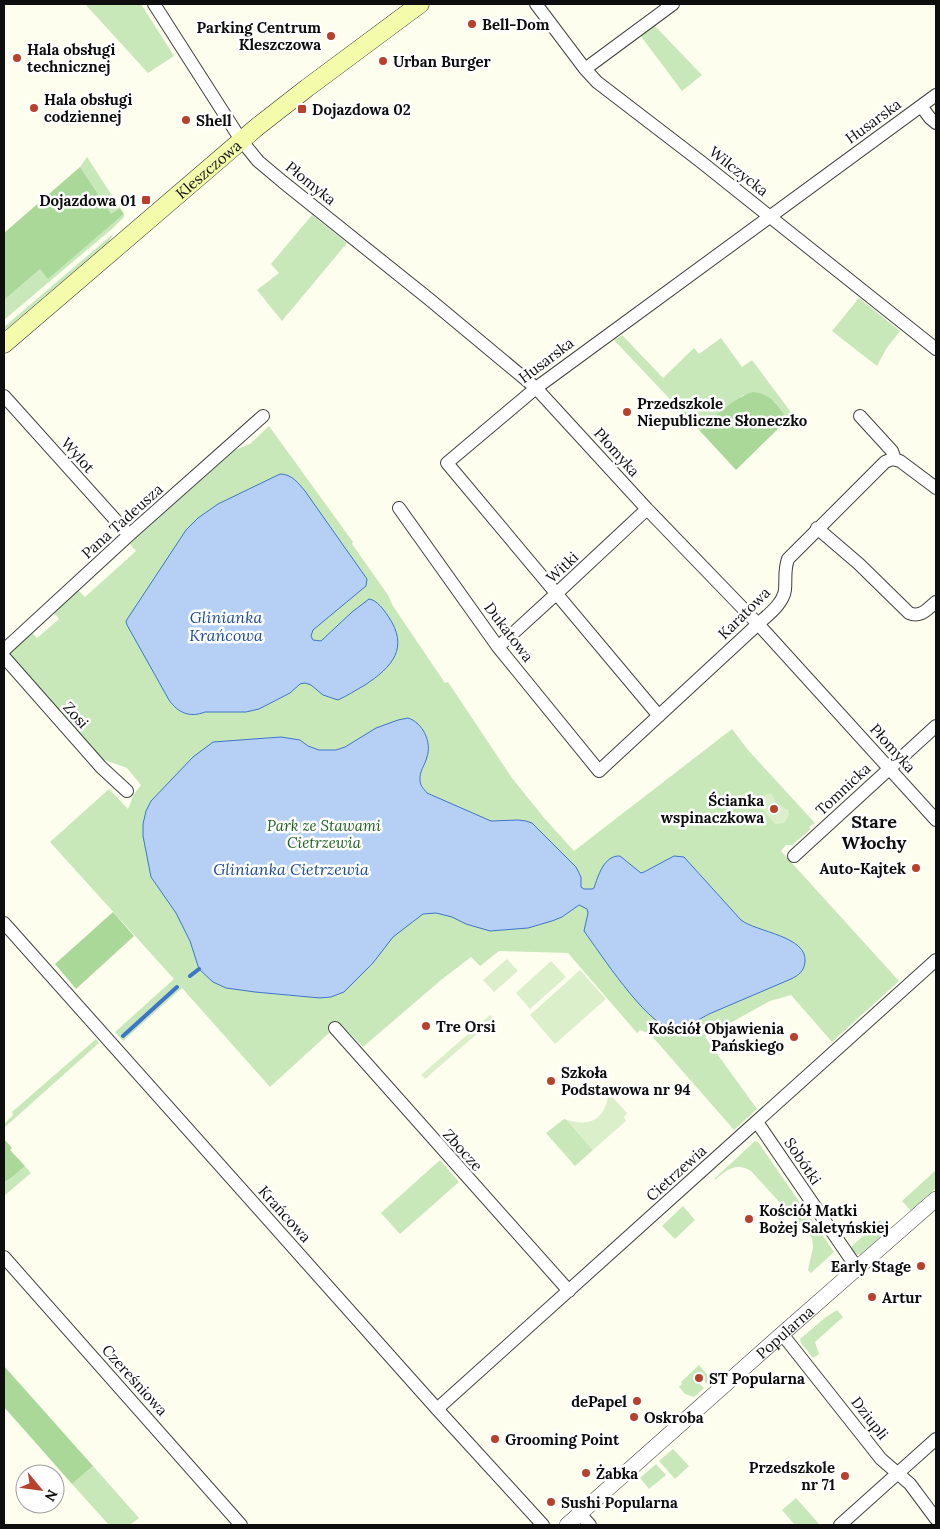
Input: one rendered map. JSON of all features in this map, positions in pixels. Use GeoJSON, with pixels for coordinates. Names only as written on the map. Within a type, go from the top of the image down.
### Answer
{"type":"FeatureCollection","features":[{"type":"Feature","properties":{"kind":"main road","name":"Kleszczowa"},"geometry":{"type":"LineString","coordinates":[[4,344],[241,140],[296,96],[420,4]]}},
{"type":"Feature","properties":{"kind":"street","name":"Płomyka"},"geometry":{"type":"LineString","coordinates":[[154,4],[252,155],[536,388],[647,509],[758,624],[936,820]]}},
{"type":"Feature","properties":{"kind":"street","name":"Wilczycka"},"geometry":{"type":"LineString","coordinates":[[536,4],[597,82],[936,350]]}},
{"type":"Feature","properties":{"kind":"street"},"geometry":{"type":"LineString","coordinates":[[585,69],[673,4]]}},
{"type":"Feature","properties":{"kind":"street","name":"Husarska"},"geometry":{"type":"LineString","coordinates":[[659,716],[447,463],[536,388],[936,95]]}},
{"type":"Feature","properties":{"kind":"street"},"geometry":{"type":"LineString","coordinates":[[921,106],[936,123]]}},
{"type":"Feature","properties":{"kind":"street","name":"Wylot"},"geometry":{"type":"LineString","coordinates":[[4,396],[129,535]]}},
{"type":"Feature","properties":{"kind":"street","name":"Pana Tadeusza"},"geometry":{"type":"LineString","coordinates":[[4,650],[262,416]]}},
{"type":"Feature","properties":{"kind":"street"},"geometry":{"type":"LineString","coordinates":[[860,416],[892,451],[890,461],[936,488]]}},
{"type":"Feature","properties":{"kind":"street","name":"Karatowa"},"geometry":{"type":"LineString","coordinates":[[599,771],[780,602],[784,595],[788,559],[817,528],[890,461]]}},
{"type":"Feature","properties":{"kind":"street","name":"Dukatowa"},"geometry":{"type":"LineString","coordinates":[[399,508],[498,647],[599,771]]}},
{"type":"Feature","properties":{"kind":"street","name":"Witki"},"geometry":{"type":"LineString","coordinates":[[498,647],[647,509]]}},
{"type":"Feature","properties":{"kind":"street"},"geometry":{"type":"LineString","coordinates":[[817,528],[860,564],[909,613],[921,614],[936,602]]}},
{"type":"Feature","properties":{"kind":"street","name":"Zosi"},"geometry":{"type":"LineString","coordinates":[[4,657],[101,767],[127,791]]}},
{"type":"Feature","properties":{"kind":"street","name":"Tomnicka"},"geometry":{"type":"LineString","coordinates":[[794,856],[936,726]]}},
{"type":"Feature","properties":{"kind":"street","name":"Krańcowa"},"geometry":{"type":"LineString","coordinates":[[4,923],[542,1525]]}},
{"type":"Feature","properties":{"kind":"street","name":"Cietrzewia"},"geometry":{"type":"LineString","coordinates":[[437,1409],[936,960]]}},
{"type":"Feature","properties":{"kind":"street","name":"Zbocze"},"geometry":{"type":"LineString","coordinates":[[335,1028],[568,1292]]}},
{"type":"Feature","properties":{"kind":"street","name":"Sobótki"},"geometry":{"type":"LineString","coordinates":[[757,1122],[857,1268]]}},
{"type":"Feature","properties":{"kind":"street","name":"Popularna"},"geometry":{"type":"LineString","coordinates":[[567,1525],[585,1520],[782,1334],[936,1198]]}},
{"type":"Feature","properties":{"kind":"street","name":"Czereśniowa"},"geometry":{"type":"LineString","coordinates":[[4,1258],[241,1525]]}},
{"type":"Feature","properties":{"kind":"street","name":"Dziupli"},"geometry":{"type":"LineString","coordinates":[[782,1334],[881,1459],[910,1484],[936,1519]]}},
{"type":"Feature","properties":{"kind":"street"},"geometry":{"type":"LineString","coordinates":[[840,1525],[936,1439]]}},
{"type":"Feature","properties":{"kind":"green space"},"geometry":{"type":"Polygon","coordinates":[[[85,4],[141,4],[174,56],[148,73],[85,4]]]}},
{"type":"Feature","properties":{"kind":"green space"},"geometry":{"type":"Polygon","coordinates":[[[654,25],[702,75],[682,91],[640,35],[654,25]]]}},
{"type":"Feature","properties":{"kind":"green space"},"geometry":{"type":"Polygon","coordinates":[[[87,157],[120,208],[111,215],[80,167],[87,157]]]}},
{"type":"Feature","properties":{"kind":"green space"},"geometry":{"type":"Polygon","coordinates":[[[80,167],[111,214],[120,208],[124,214],[48,279],[40,269],[4,300],[4,233],[80,167]]]}},
{"type":"Feature","properties":{"kind":"green space"},"geometry":{"type":"Polygon","coordinates":[[[124,214],[124,217],[113,228],[4,320],[4,300],[40,269],[49,278],[124,214]]]}},
{"type":"Feature","properties":{"kind":"green space"},"geometry":{"type":"Polygon","coordinates":[[[312,215],[347,243],[282,321],[257,290],[279,273],[271,264],[312,215]]]}},
{"type":"Feature","properties":{"kind":"green space"},"geometry":{"type":"Polygon","coordinates":[[[114,233],[107,245],[4,334],[4,327],[114,233]]]}},
{"type":"Feature","properties":{"kind":"green space"},"geometry":{"type":"Polygon","coordinates":[[[859,298],[900,331],[886,349],[877,366],[832,331],[859,298]]]}},
{"type":"Feature","properties":{"kind":"green space"},"geometry":{"type":"Polygon","coordinates":[[[622,335],[663,378],[694,348],[699,354],[721,338],[742,367],[752,360],[793,415],[788,419],[775,402],[743,395],[700,431],[614,340],[622,335]]]}},
{"type":"Feature","properties":{"kind":"green space"},"geometry":{"type":"Polygon","coordinates":[[[753,392],[770,398],[788,419],[736,470],[700,431],[732,403],[753,392]]]}},
{"type":"Feature","properties":{"kind":"green space","name":"Park ze Stawami Cietrzewia"},"geometry":{"type":"Polygon","coordinates":[[[269,426],[353,542],[352,544],[388,595],[393,606],[445,683],[448,682],[512,778],[574,851],[732,729],[748,750],[815,823],[809,827],[811,829],[792,845],[786,845],[781,851],[899,981],[832,1042],[791,995],[770,1001],[705,1037],[757,1109],[734,1130],[650,1034],[640,1030],[637,1033],[568,953],[499,951],[480,966],[471,957],[441,980],[363,1047],[341,1024],[270,1087],[182,988],[123,1041],[115,1032],[174,979],[50,842],[109,789],[128,809],[134,794],[141,785],[127,768],[102,759],[9,653],[31,632],[37,638],[59,619],[53,612],[78,590],[85,597],[136,551],[130,544],[235,450],[250,444],[269,426]]]}},
{"type":"Feature","properties":{"kind":"green space","name":"Ścianka wspinaczkowa"},"geometry":{"type":"Polygon","coordinates":[[[767,794],[772,794],[776,803],[788,810],[789,815],[784,823],[775,824],[758,804],[760,798],[767,794]]]}},
{"type":"Feature","properties":{"kind":"green space"},"geometry":{"type":"Polygon","coordinates":[[[113,912],[134,936],[76,989],[55,964],[113,912]]]}},
{"type":"Feature","properties":{"kind":"green space"},"geometry":{"type":"Polygon","coordinates":[[[507,959],[518,971],[494,992],[483,980],[507,959]]]}},
{"type":"Feature","properties":{"kind":"green space"},"geometry":{"type":"Polygon","coordinates":[[[551,961],[566,977],[530,1009],[516,993],[551,961]]]}},
{"type":"Feature","properties":{"kind":"green space"},"geometry":{"type":"Polygon","coordinates":[[[580,970],[606,999],[555,1044],[530,1015],[580,970]]]}},
{"type":"Feature","properties":{"kind":"green space"},"geometry":{"type":"Polygon","coordinates":[[[490,1015],[494,1019],[425,1079],[421,1075],[490,1015]]]}},
{"type":"Feature","properties":{"kind":"green space"},"geometry":{"type":"Polygon","coordinates":[[[96,1039],[99,1043],[4,1128],[4,1124],[13,1115],[12,1112],[96,1039]]]}},
{"type":"Feature","properties":{"kind":"green space"},"geometry":{"type":"Polygon","coordinates":[[[609,1093],[627,1113],[624,1117],[626,1121],[593,1150],[567,1120],[583,1122],[596,1119],[604,1109],[609,1093]]]}},
{"type":"Feature","properties":{"kind":"green space"},"geometry":{"type":"Polygon","coordinates":[[[564,1119],[567,1120],[593,1150],[575,1166],[546,1133],[564,1119]]]}},
{"type":"Feature","properties":{"kind":"green space"},"geometry":{"type":"Polygon","coordinates":[[[4,1139],[12,1148],[10,1150],[25,1166],[4,1182],[4,1139]]]}},
{"type":"Feature","properties":{"kind":"green space"},"geometry":{"type":"Polygon","coordinates":[[[755,1141],[758,1142],[834,1252],[811,1273],[808,1270],[813,1247],[812,1238],[751,1171],[746,1168],[736,1167],[714,1179],[755,1141]]]}},
{"type":"Feature","properties":{"kind":"green space"},"geometry":{"type":"Polygon","coordinates":[[[440,1160],[459,1182],[400,1234],[381,1213],[440,1160]]]}},
{"type":"Feature","properties":{"kind":"green space"},"geometry":{"type":"Polygon","coordinates":[[[25,1166],[31,1173],[4,1196],[4,1182],[25,1166]]]}},
{"type":"Feature","properties":{"kind":"green space"},"geometry":{"type":"Polygon","coordinates":[[[936,1170],[936,1188],[911,1211],[902,1201],[936,1170]]]}},
{"type":"Feature","properties":{"kind":"green space"},"geometry":{"type":"Polygon","coordinates":[[[683,1206],[695,1220],[675,1239],[662,1226],[683,1206]]]}},
{"type":"Feature","properties":{"kind":"green space"},"geometry":{"type":"Polygon","coordinates":[[[880,1220],[889,1229],[862,1254],[853,1253],[849,1249],[880,1220]]]}},
{"type":"Feature","properties":{"kind":"green space"},"geometry":{"type":"Polygon","coordinates":[[[837,1310],[843,1317],[815,1342],[819,1354],[813,1358],[800,1339],[837,1310]]]}},
{"type":"Feature","properties":{"kind":"green space"},"geometry":{"type":"Polygon","coordinates":[[[699,1365],[713,1381],[708,1385],[699,1374],[694,1379],[704,1388],[694,1397],[685,1394],[679,1387],[682,1384],[681,1382],[699,1365]]]}},
{"type":"Feature","properties":{"kind":"green space"},"geometry":{"type":"Polygon","coordinates":[[[4,1366],[93,1466],[72,1484],[65,1476],[65,1464],[54,1464],[4,1407],[4,1366]]]}},
{"type":"Feature","properties":{"kind":"green space"},"geometry":{"type":"Polygon","coordinates":[[[673,1449],[689,1466],[675,1479],[659,1461],[673,1449]]]}},
{"type":"Feature","properties":{"kind":"green space"},"geometry":{"type":"Polygon","coordinates":[[[656,1464],[666,1475],[649,1489],[640,1478],[656,1464]]]}},
{"type":"Feature","properties":{"kind":"green space"},"geometry":{"type":"Polygon","coordinates":[[[93,1466],[139,1518],[130,1525],[109,1525],[72,1484],[93,1466]]]}},
{"type":"Feature","properties":{"kind":"green space"},"geometry":{"type":"Polygon","coordinates":[[[796,1498],[820,1525],[795,1525],[782,1510],[796,1498]]]}},
{"type":"Feature","properties":{"kind":"water","name":"Glinianka Krańcowa"},"geometry":{"type":"Polygon","coordinates":[[[280,474],[291,477],[305,491],[367,579],[366,586],[313,630],[311,636],[313,640],[321,641],[369,599],[375,601],[380,606],[394,627],[398,647],[395,656],[390,664],[375,678],[338,700],[323,695],[311,685],[305,683],[300,684],[290,693],[259,709],[246,712],[189,714],[180,711],[169,700],[126,621],[186,530],[198,518],[218,504],[280,474]]]}},
{"type":"Feature","properties":{"kind":"water","name":"Glinianka Cietrzewia"},"geometry":{"type":"Polygon","coordinates":[[[408,718],[418,724],[427,739],[428,751],[420,777],[422,787],[427,793],[491,821],[518,820],[532,823],[576,867],[581,877],[581,887],[584,889],[594,888],[602,867],[614,857],[620,856],[641,873],[674,856],[684,857],[741,920],[790,940],[798,946],[804,953],[805,962],[802,970],[791,979],[690,1024],[679,1028],[670,1028],[660,1023],[648,1013],[612,970],[584,931],[588,913],[587,909],[579,905],[562,917],[552,921],[528,928],[490,931],[466,924],[452,917],[436,913],[423,914],[393,937],[373,963],[344,992],[331,997],[320,998],[255,992],[226,988],[213,982],[199,969],[190,941],[176,913],[151,877],[143,836],[143,824],[151,801],[193,757],[213,742],[281,737],[300,740],[308,746],[319,750],[336,750],[345,747],[376,728],[408,718]]]}},
{"type":"Feature","properties":{"kind":"waterway"},"geometry":{"type":"LineString","coordinates":[[190,976],[199,969]]}},
{"type":"Feature","properties":{"kind":"waterway"},"geometry":{"type":"LineString","coordinates":[[123,1036],[177,987]]}},
{"type":"Feature","properties":{"kind":"place","name":"Bell-Dom"},"geometry":{"type":"Point","coordinates":[472,24]}},
{"type":"Feature","properties":{"kind":"place","name":"Parking Centrum Kleszczowa"},"geometry":{"type":"Point","coordinates":[331,36]}},
{"type":"Feature","properties":{"kind":"place","name":"Hala obsługi technicznej"},"geometry":{"type":"Point","coordinates":[17,58]}},
{"type":"Feature","properties":{"kind":"place","name":"Urban Burger"},"geometry":{"type":"Point","coordinates":[383,61]}},
{"type":"Feature","properties":{"kind":"place","name":"Hala obsługi codziennej"},"geometry":{"type":"Point","coordinates":[34,108]}},
{"type":"Feature","properties":{"kind":"place","name":"Dojazdowa 02"},"geometry":{"type":"Point","coordinates":[302,109]}},
{"type":"Feature","properties":{"kind":"place","name":"Shell"},"geometry":{"type":"Point","coordinates":[186,120]}},
{"type":"Feature","properties":{"kind":"place","name":"Dojazdowa 01"},"geometry":{"type":"Point","coordinates":[146,200]}},
{"type":"Feature","properties":{"kind":"place","name":"Przedszkole Niepubliczne Słoneczko"},"geometry":{"type":"Point","coordinates":[627,412]}},
{"type":"Feature","properties":{"kind":"place","name":"Ścianka wspinaczkowa"},"geometry":{"type":"Point","coordinates":[774,809]}},
{"type":"Feature","properties":{"kind":"place","name":"Auto-Kajtek"},"geometry":{"type":"Point","coordinates":[916,868]}},
{"type":"Feature","properties":{"kind":"place","name":"Tre Orsi"},"geometry":{"type":"Point","coordinates":[426,1026]}},
{"type":"Feature","properties":{"kind":"place","name":"Kościół Objawienia Pańskiego"},"geometry":{"type":"Point","coordinates":[794,1037]}},
{"type":"Feature","properties":{"kind":"place","name":"Szkoła Podstawowa nr 94"},"geometry":{"type":"Point","coordinates":[551,1081]}},
{"type":"Feature","properties":{"kind":"place","name":"Kościół Matki Bożej Saletyńskiej"},"geometry":{"type":"Point","coordinates":[749,1219]}},
{"type":"Feature","properties":{"kind":"place","name":"Early Stage"},"geometry":{"type":"Point","coordinates":[921,1266]}},
{"type":"Feature","properties":{"kind":"place","name":"Artur"},"geometry":{"type":"Point","coordinates":[872,1297]}},
{"type":"Feature","properties":{"kind":"place","name":"ST Popularna"},"geometry":{"type":"Point","coordinates":[699,1378]}},
{"type":"Feature","properties":{"kind":"place","name":"dePapel"},"geometry":{"type":"Point","coordinates":[637,1401]}},
{"type":"Feature","properties":{"kind":"place","name":"Oskroba"},"geometry":{"type":"Point","coordinates":[634,1417]}},
{"type":"Feature","properties":{"kind":"place","name":"Grooming Point"},"geometry":{"type":"Point","coordinates":[495,1439]}},
{"type":"Feature","properties":{"kind":"place","name":"Żabka"},"geometry":{"type":"Point","coordinates":[586,1473]}},
{"type":"Feature","properties":{"kind":"place","name":"Przedszkole nr 71"},"geometry":{"type":"Point","coordinates":[845,1476]}},
{"type":"Feature","properties":{"kind":"place","name":"Sushi Popularna"},"geometry":{"type":"Point","coordinates":[551,1502]}},
{"type":"Feature","properties":{"kind":"district","name":"Stare Włochy"},"geometry":{"type":"Point","coordinates":[874,831]}}]}
